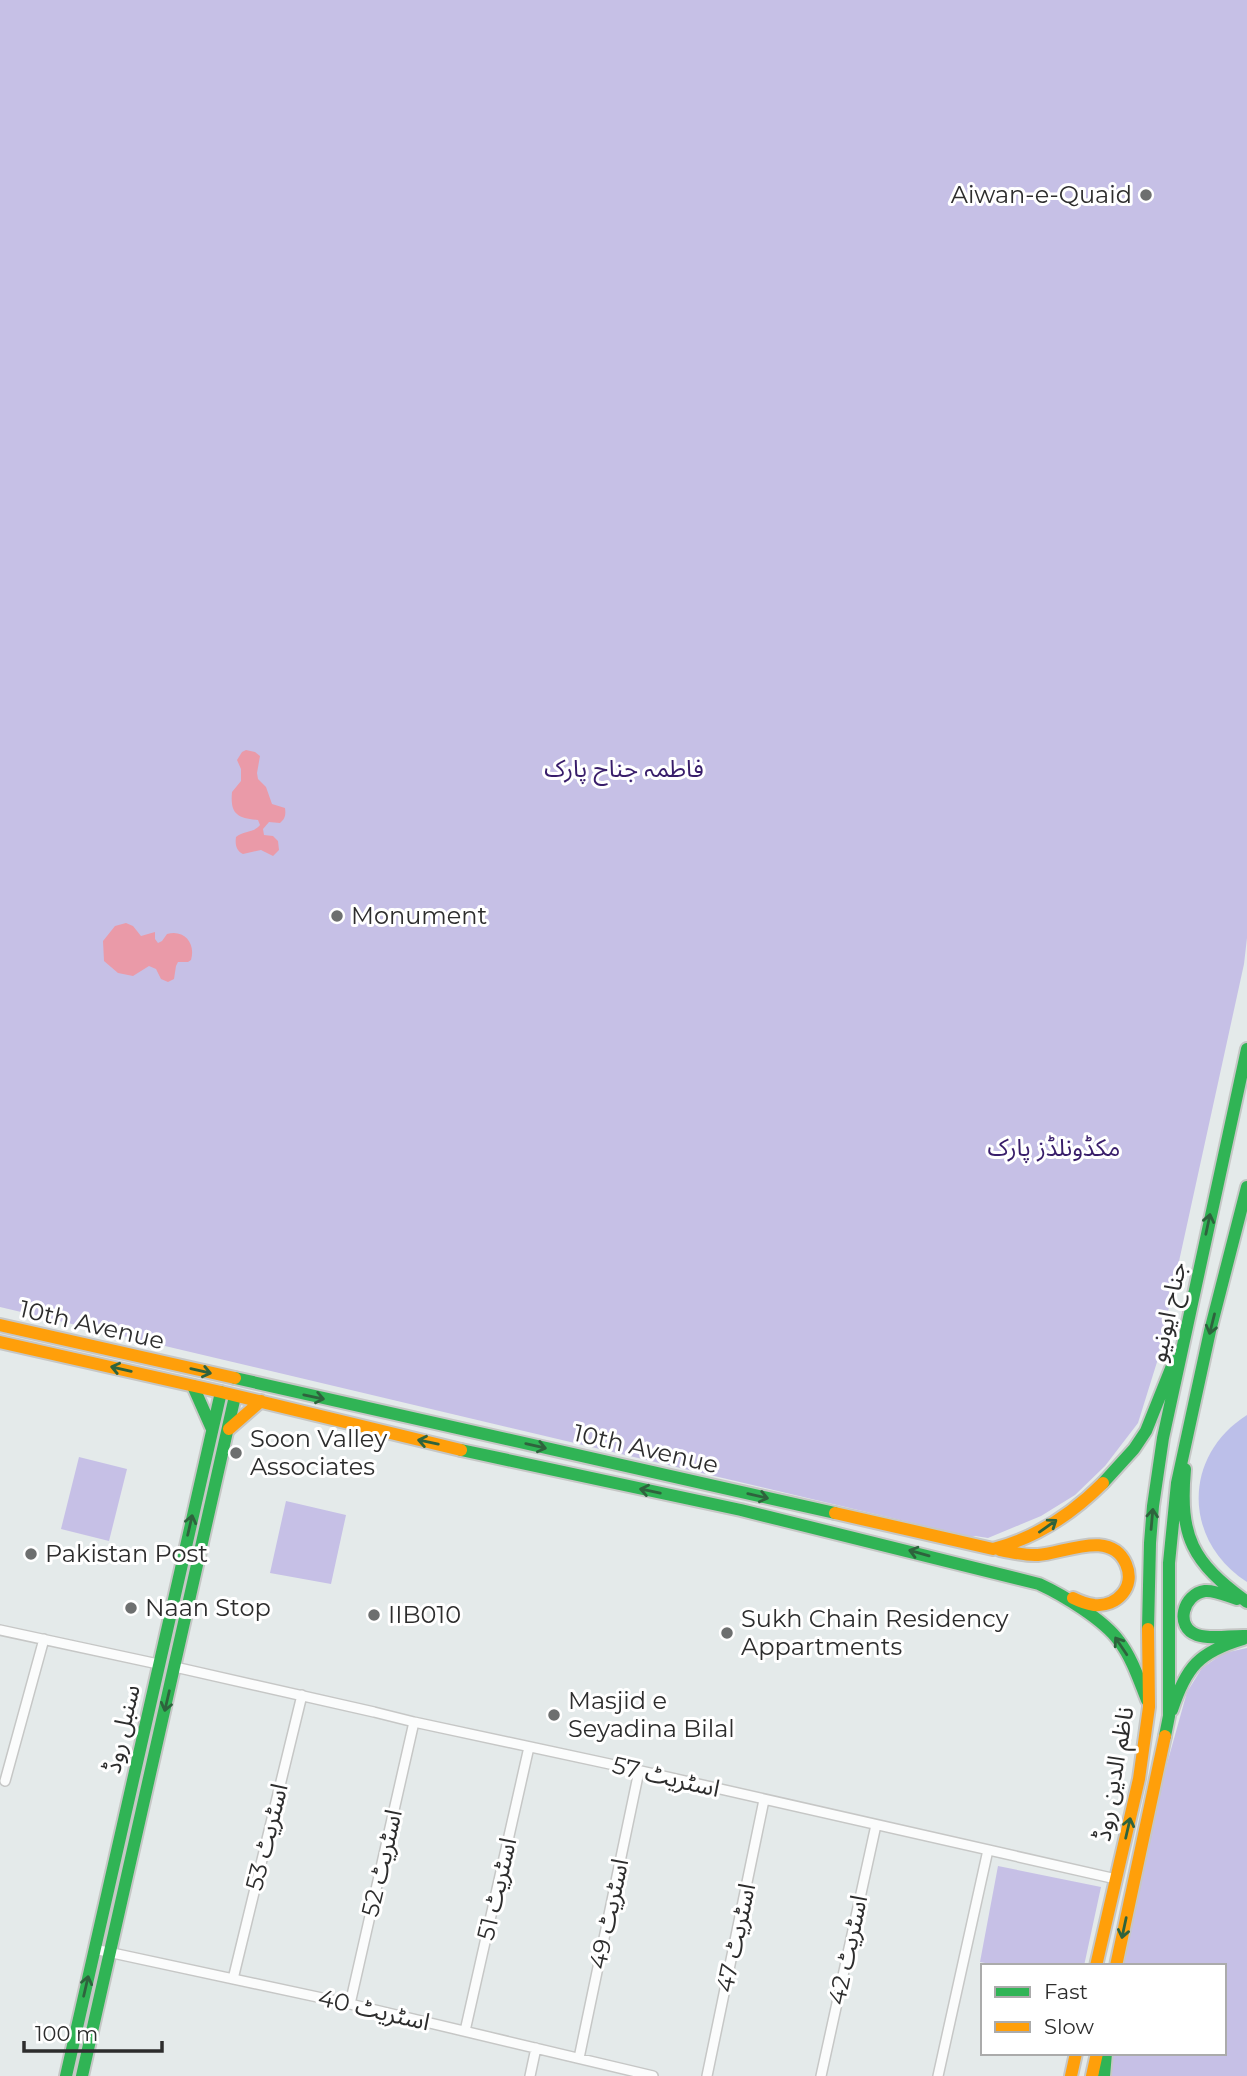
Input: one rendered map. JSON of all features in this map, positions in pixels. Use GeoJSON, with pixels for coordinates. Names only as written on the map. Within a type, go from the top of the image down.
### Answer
{"type":"FeatureCollection","features":[{"type":"Feature","properties":{"kind":"main road","name":"جناح ایونیو"},"geometry":{"type":"LineString","coordinates":[[1149,1587],[1153,1506],[1163,1438],[1247,1049]]}},
{"type":"Feature","properties":{"kind":"main road","name":"جناح ایونیو"},"geometry":{"type":"LineString","coordinates":[[1168,1619],[1173,1510],[1210,1331],[1247,1187]]}},
{"type":"Feature","properties":{"kind":"main road","name":"10th Avenue"},"geometry":{"type":"LineString","coordinates":[[0,1325],[993,1549],[1026,1540],[1042,1531],[1109,1478],[1125,1460],[1152,1419],[1183,1340]]}},
{"type":"Feature","properties":{"kind":"main road"},"geometry":{"type":"LineString","coordinates":[[46,1352],[51,1337]]}},
{"type":"Feature","properties":{"kind":"main road","name":"10th Avenue"},"geometry":{"type":"LineString","coordinates":[[0,1342],[261,1401],[388,1433],[895,1546],[1039,1584],[1061,1594],[1118,1639],[1135,1670],[1149,1707]]}},
{"type":"Feature","properties":{"kind":"main road"},"geometry":{"type":"LineString","coordinates":[[193,1386],[212,1429]]}},
{"type":"Feature","properties":{"kind":"main road","name":"سنبل روڈ"},"geometry":{"type":"LineString","coordinates":[[66,2076],[221,1392]]}},
{"type":"Feature","properties":{"kind":"main road","name":"سنبل روڈ"},"geometry":{"type":"LineString","coordinates":[[82,2076],[235,1395]]}},
{"type":"Feature","properties":{"kind":"main road"},"geometry":{"type":"LineString","coordinates":[[229,1429],[261,1401]]}},
{"type":"Feature","properties":{"kind":"main road"},"geometry":{"type":"LineString","coordinates":[[1186,1441],[1183,1509],[1186,1529],[1213,1577],[1247,1602]]}},
{"type":"Feature","properties":{"kind":"main road"},"geometry":{"type":"LineString","coordinates":[[677,1497],[681,1479]]}},
{"type":"Feature","properties":{"kind":"main road"},"geometry":{"type":"LineString","coordinates":[[993,1549],[1036,1555],[1085,1545],[1107,1545],[1120,1552],[1127,1564],[1129,1583],[1125,1594],[1116,1601],[1094,1605],[1061,1594]]}},
{"type":"Feature","properties":{"kind":"main road","name":"ناظم الدین روڈ"},"geometry":{"type":"LineString","coordinates":[[1096,1964],[1139,1779],[1149,1707],[1149,1587]]}},
{"type":"Feature","properties":{"kind":"main road"},"geometry":{"type":"LineString","coordinates":[[1247,1602],[1208,1590],[1201,1591],[1189,1600],[1183,1613],[1187,1629],[1194,1634],[1247,1637]]}},
{"type":"Feature","properties":{"kind":"main road","name":"ناظم الدین روڈ"},"geometry":{"type":"LineString","coordinates":[[1116,1964],[1169,1716],[1168,1619]]}},
{"type":"Feature","properties":{"kind":"main road"},"geometry":{"type":"LineString","coordinates":[[1169,1716],[1180,1683],[1198,1659],[1210,1651],[1247,1637]]}},
{"type":"Feature","properties":{"kind":"main road"},"geometry":{"type":"LineString","coordinates":[[1071,2076],[1076,2055]]}},
{"type":"Feature","properties":{"kind":"main road"},"geometry":{"type":"LineString","coordinates":[[1092,2076],[1097,2055]]}},
{"type":"Feature","properties":{"kind":"main road"},"geometry":{"type":"LineString","coordinates":[[1104,2076],[1106,2055]]}},
{"type":"Feature","properties":{"kind":"street"},"geometry":{"type":"LineString","coordinates":[[0,1630],[158,1664]]}},
{"type":"Feature","properties":{"kind":"street"},"geometry":{"type":"LineString","coordinates":[[5,1780],[44,1639]]}},
{"type":"Feature","properties":{"kind":"street","name":"اسٹریٹ 57"},"geometry":{"type":"LineString","coordinates":[[175,1667],[1116,1880]]}},
{"type":"Feature","properties":{"kind":"street","name":"اسٹریٹ 53"},"geometry":{"type":"LineString","coordinates":[[233,1979],[302,1695]]}},
{"type":"Feature","properties":{"kind":"street","name":"اسٹریٹ 52"},"geometry":{"type":"LineString","coordinates":[[350,2004],[414,1723]]}},
{"type":"Feature","properties":{"kind":"street","name":"اسٹریٹ 51"},"geometry":{"type":"LineString","coordinates":[[465,2031],[529,1747]]}},
{"type":"Feature","properties":{"kind":"street","name":"اسٹریٹ 49"},"geometry":{"type":"LineString","coordinates":[[579,2058],[639,1770]]}},
{"type":"Feature","properties":{"kind":"street","name":"اسٹریٹ 47"},"geometry":{"type":"LineString","coordinates":[[707,2076],[764,1800]]}},
{"type":"Feature","properties":{"kind":"street","name":"اسٹریٹ 42"},"geometry":{"type":"LineString","coordinates":[[821,2076],[876,1825]]}},
{"type":"Feature","properties":{"kind":"street"},"geometry":{"type":"LineString","coordinates":[[939,2076],[988,1850]]}},
{"type":"Feature","properties":{"kind":"street","name":"اسٹریٹ 40"},"geometry":{"type":"LineString","coordinates":[[94,1949],[350,2004],[653,2076]]}},
{"type":"Feature","properties":{"kind":"street"},"geometry":{"type":"LineString","coordinates":[[530,2076],[536,2048]]}},
{"type":"Feature","properties":{"kind":"green space","name":"فاطمہ جناح پارک"},"geometry":{"type":"Polygon","coordinates":[[[0,0],[1247,0],[1247,938],[1244,964],[1157,1362],[1138,1423],[1105,1466],[1075,1495],[1041,1516],[988,1538],[972,1537],[0,1307],[0,0]]]}},
{"type":"Feature","properties":{"kind":"green space"},"geometry":{"type":"Polygon","coordinates":[[[79,1457],[127,1469],[109,1541],[61,1529],[79,1457]]]}},
{"type":"Feature","properties":{"kind":"green space"},"geometry":{"type":"Polygon","coordinates":[[[286,1501],[346,1515],[331,1584],[270,1573],[286,1501]]]}},
{"type":"Feature","properties":{"kind":"green space"},"geometry":{"type":"Polygon","coordinates":[[[1247,1648],[1247,2076],[1094,2076],[1099,2055],[1226,2055],[1226,1964],[1119,1964],[1153,1814],[1187,1692],[1202,1668],[1224,1653],[1247,1648]]]}},
{"type":"Feature","properties":{"kind":"green space"},"geometry":{"type":"Polygon","coordinates":[[[998,1866],[1101,1887],[1084,1964],[980,1962],[998,1866]]]}},
{"type":"Feature","properties":{"kind":"shaded area"},"geometry":{"type":"Polygon","coordinates":[[[246,750],[260,756],[258,779],[266,787],[272,804],[285,808],[285,817],[280,823],[269,822],[263,829],[264,835],[273,836],[278,841],[279,850],[273,856],[261,850],[243,854],[236,847],[236,837],[260,825],[258,820],[236,814],[232,805],[232,792],[241,781],[241,769],[237,760],[246,750]]]}},
{"type":"Feature","properties":{"kind":"shaded area"},"geometry":{"type":"Polygon","coordinates":[[[126,923],[133,926],[141,936],[155,932],[158,943],[167,934],[183,936],[192,948],[191,960],[178,962],[174,979],[168,982],[161,979],[156,969],[149,966],[133,976],[118,973],[104,961],[103,941],[115,926],[126,923]]]}},
{"type":"Feature","properties":{"kind":"shaded area"},"geometry":{"type":"Polygon","coordinates":[[[1247,1415],[1247,1582],[1226,1565],[1211,1544],[1202,1522],[1199,1498],[1202,1475],[1211,1453],[1226,1432],[1247,1415]]]}},
{"type":"Feature","properties":{"kind":"traffic: fast"},"geometry":{"type":"LineString","coordinates":[[1148,1629],[1150,1543],[1163,1438],[1247,1049]]}},
{"type":"Feature","properties":{"kind":"traffic: fast"},"geometry":{"type":"LineString","coordinates":[[1165,1736],[1169,1716],[1169,1563],[1177,1483],[1210,1331],[1247,1187]]}},
{"type":"Feature","properties":{"kind":"traffic: fast"},"geometry":{"type":"LineString","coordinates":[[1103,1483],[1134,1449],[1146,1431],[1174,1361]]}},
{"type":"Feature","properties":{"kind":"traffic: fast"},"geometry":{"type":"LineString","coordinates":[[235,1378],[835,1513]]}},
{"type":"Feature","properties":{"kind":"traffic: fast"},"geometry":{"type":"LineString","coordinates":[[193,1386],[212,1429]]}},
{"type":"Feature","properties":{"kind":"traffic: fast"},"geometry":{"type":"LineString","coordinates":[[66,2076],[221,1392]]}},
{"type":"Feature","properties":{"kind":"traffic: fast"},"geometry":{"type":"LineString","coordinates":[[82,2076],[235,1396]]}},
{"type":"Feature","properties":{"kind":"traffic: fast"},"geometry":{"type":"LineString","coordinates":[[461,1450],[741,1510],[1039,1584],[1082,1609],[1112,1633],[1128,1655],[1147,1700]]}},
{"type":"Feature","properties":{"kind":"traffic: fast"},"geometry":{"type":"LineString","coordinates":[[1185,1469],[1184,1513],[1193,1546],[1213,1574],[1247,1602]]}},
{"type":"Feature","properties":{"kind":"traffic: fast"},"geometry":{"type":"LineString","coordinates":[[1237,1599],[1213,1591],[1197,1593],[1184,1611],[1185,1625],[1197,1635],[1247,1636]]}},
{"type":"Feature","properties":{"kind":"traffic: fast"},"geometry":{"type":"LineString","coordinates":[[1172,1710],[1183,1683],[1196,1663],[1215,1650],[1243,1639]]}},
{"type":"Feature","properties":{"kind":"traffic: fast"},"geometry":{"type":"LineString","coordinates":[[1104,2076],[1106,2055]]}},
{"type":"Feature","properties":{"kind":"traffic: slow"},"geometry":{"type":"LineString","coordinates":[[0,1325],[235,1378]]}},
{"type":"Feature","properties":{"kind":"traffic: slow"},"geometry":{"type":"LineString","coordinates":[[0,1342],[461,1450]]}},
{"type":"Feature","properties":{"kind":"traffic: slow"},"geometry":{"type":"LineString","coordinates":[[229,1429],[261,1401]]}},
{"type":"Feature","properties":{"kind":"traffic: slow"},"geometry":{"type":"LineString","coordinates":[[835,1513],[993,1549],[1052,1524],[1079,1505],[1103,1483]]}},
{"type":"Feature","properties":{"kind":"traffic: slow"},"geometry":{"type":"LineString","coordinates":[[1000,1550],[1038,1555],[1099,1545],[1119,1553],[1126,1564],[1128,1580],[1126,1588],[1117,1599],[1102,1605],[1091,1605],[1073,1598]]}},
{"type":"Feature","properties":{"kind":"traffic: slow"},"geometry":{"type":"LineString","coordinates":[[1096,1964],[1139,1779],[1149,1707],[1148,1629]]}},
{"type":"Feature","properties":{"kind":"traffic: slow"},"geometry":{"type":"LineString","coordinates":[[1116,1964],[1165,1736]]}},
{"type":"Feature","properties":{"kind":"traffic: slow"},"geometry":{"type":"LineString","coordinates":[[1071,2076],[1076,2055]]}},
{"type":"Feature","properties":{"kind":"traffic: slow"},"geometry":{"type":"LineString","coordinates":[[1092,2076],[1097,2055]]}},
{"type":"Feature","properties":{"kind":"place","name":"Aiwan-e-Quaid"},"geometry":{"type":"Point","coordinates":[1146,195]}},
{"type":"Feature","properties":{"kind":"place","name":"Monument"},"geometry":{"type":"Point","coordinates":[337,916]}},
{"type":"Feature","properties":{"kind":"place","name":"Soon Valley Associates"},"geometry":{"type":"Point","coordinates":[236,1453]}},
{"type":"Feature","properties":{"kind":"place","name":"Pakistan Post"},"geometry":{"type":"Point","coordinates":[31,1554]}},
{"type":"Feature","properties":{"kind":"place","name":"Naan Stop"},"geometry":{"type":"Point","coordinates":[131,1608]}},
{"type":"Feature","properties":{"kind":"place","name":"IIB010"},"geometry":{"type":"Point","coordinates":[374,1615]}},
{"type":"Feature","properties":{"kind":"place","name":"Sukh Chain Residency Appartments"},"geometry":{"type":"Point","coordinates":[727,1633]}},
{"type":"Feature","properties":{"kind":"place","name":"Masjid e Seyadina Bilal"},"geometry":{"type":"Point","coordinates":[554,1715]}},
{"type":"Feature","properties":{"kind":"park label","name":"مکڈونلڈز پارک"},"geometry":{"type":"Point","coordinates":[1054,1148]}}]}
